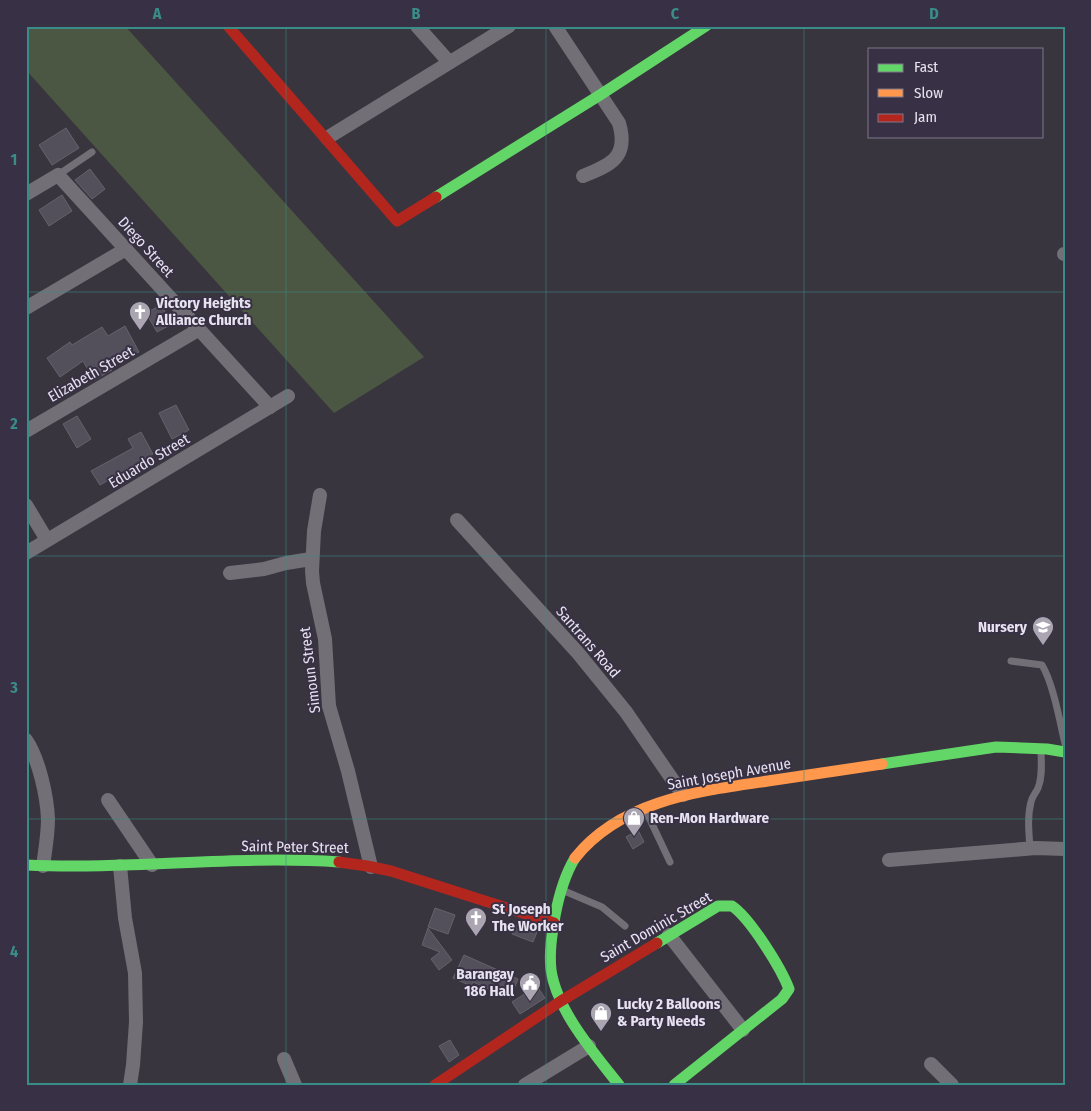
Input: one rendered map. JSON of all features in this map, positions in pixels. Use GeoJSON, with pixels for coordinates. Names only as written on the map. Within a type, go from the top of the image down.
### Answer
{"type":"FeatureCollection","features":[{"type":"Feature","properties":{"kind":"street"},"geometry":{"type":"LineString","coordinates":[[228,26],[397,221],[600,95],[706,26]]}},
{"type":"Feature","properties":{"kind":"street"},"geometry":{"type":"LineString","coordinates":[[416,26],[448,62]]}},
{"type":"Feature","properties":{"kind":"street"},"geometry":{"type":"LineString","coordinates":[[327,138],[448,62],[510,26]]}},
{"type":"Feature","properties":{"kind":"street"},"geometry":{"type":"LineString","coordinates":[[555,26],[618,123],[622,135],[622,147],[619,154],[610,164],[583,176]]}},
{"type":"Feature","properties":{"kind":"street"},"geometry":{"type":"LineString","coordinates":[[28,189],[58,175]]}},
{"type":"Feature","properties":{"kind":"street","name":"Diego Street"},"geometry":{"type":"LineString","coordinates":[[58,175],[270,407]]}},
{"type":"Feature","properties":{"kind":"street"},"geometry":{"type":"LineString","coordinates":[[26,308],[126,249]]}},
{"type":"Feature","properties":{"kind":"street","name":"Elizabeth Street"},"geometry":{"type":"LineString","coordinates":[[26,431],[198,330]]}},
{"type":"Feature","properties":{"kind":"street","name":"Eduardo Street"},"geometry":{"type":"LineString","coordinates":[[26,552],[288,396]]}},
{"type":"Feature","properties":{"kind":"street","name":"Simoun Street"},"geometry":{"type":"LineString","coordinates":[[320,495],[311,559],[313,584],[325,639],[329,706],[348,771],[372,867]]}},
{"type":"Feature","properties":{"kind":"street"},"geometry":{"type":"LineString","coordinates":[[26,506],[47,540]]}},
{"type":"Feature","properties":{"kind":"street","name":"Santrans Road"},"geometry":{"type":"LineString","coordinates":[[457,520],[578,653],[626,712],[683,794]]}},
{"type":"Feature","properties":{"kind":"street"},"geometry":{"type":"LineString","coordinates":[[230,573],[264,569],[311,559]]}},
{"type":"Feature","properties":{"kind":"street"},"geometry":{"type":"LineString","coordinates":[[26,740],[33,753],[43,786],[47,837],[44,866]]}},
{"type":"Feature","properties":{"kind":"street","name":"Saint Joseph Avenue"},"geometry":{"type":"LineString","coordinates":[[620,1085],[589,1046],[561,1001],[554,984],[551,965],[554,923],[561,890],[568,870],[579,851],[600,833],[627,816],[683,794],[996,747],[1065,752]]}},
{"type":"Feature","properties":{"kind":"street"},"geometry":{"type":"LineString","coordinates":[[108,800],[152,865]]}},
{"type":"Feature","properties":{"kind":"street"},"geometry":{"type":"LineString","coordinates":[[889,860],[1030,848],[1065,849]]}},
{"type":"Feature","properties":{"kind":"street","name":"Saint Peter Street"},"geometry":{"type":"LineString","coordinates":[[26,865],[120,866],[251,860],[345,862],[418,879],[554,923]]}},
{"type":"Feature","properties":{"kind":"street"},"geometry":{"type":"LineString","coordinates":[[120,866],[125,918],[135,973],[136,1022],[130,1085]]}},
{"type":"Feature","properties":{"kind":"street","name":"Saint Dominic Street"},"geometry":{"type":"LineString","coordinates":[[436,1084],[561,1001],[669,935],[718,906],[734,907],[784,976],[789,989],[782,999],[674,1085]]}},
{"type":"Feature","properties":{"kind":"street"},"geometry":{"type":"LineString","coordinates":[[669,935],[744,1030]]}},
{"type":"Feature","properties":{"kind":"street"},"geometry":{"type":"LineString","coordinates":[[528,1084],[589,1046]]}},
{"type":"Feature","properties":{"kind":"street"},"geometry":{"type":"LineString","coordinates":[[284,1059],[295,1085]]}},
{"type":"Feature","properties":{"kind":"street"},"geometry":{"type":"LineString","coordinates":[[931,1064],[952,1085]]}},
{"type":"Feature","properties":{"kind":"lane"},"geometry":{"type":"LineString","coordinates":[[58,175],[92,152]]}},
{"type":"Feature","properties":{"kind":"lane"},"geometry":{"type":"LineString","coordinates":[[1010,661],[1042,664],[1054,697],[1065,744]]}},
{"type":"Feature","properties":{"kind":"lane"},"geometry":{"type":"LineString","coordinates":[[1030,848],[1028,825],[1031,802],[1038,789],[1042,774],[1041,749]]}},
{"type":"Feature","properties":{"kind":"lane"},"geometry":{"type":"LineString","coordinates":[[645,809],[670,862]]}},
{"type":"Feature","properties":{"kind":"lane"},"geometry":{"type":"LineString","coordinates":[[561,890],[602,907],[625,926]]}},
{"type":"Feature","properties":{"kind":"green space"},"geometry":{"type":"Polygon","coordinates":[[[26,26],[125,26],[424,357],[334,413],[26,70],[26,26]]]}},
{"type":"Feature","properties":{"kind":"building"},"geometry":{"type":"Polygon","coordinates":[[[66,128],[79,148],[52,165],[39,145],[66,128]]]}},
{"type":"Feature","properties":{"kind":"building"},"geometry":{"type":"Polygon","coordinates":[[[90,169],[105,189],[92,199],[75,180],[90,169]]]}},
{"type":"Feature","properties":{"kind":"building"},"geometry":{"type":"Polygon","coordinates":[[[62,195],[72,211],[49,226],[39,210],[62,195]]]}},
{"type":"Feature","properties":{"kind":"building"},"geometry":{"type":"Polygon","coordinates":[[[161,305],[172,324],[157,332],[146,313],[161,305]]]}},
{"type":"Feature","properties":{"kind":"building"},"geometry":{"type":"Polygon","coordinates":[[[125,326],[139,352],[110,367],[112,370],[94,380],[83,361],[60,377],[47,358],[70,342],[72,345],[102,327],[108,336],[125,326]]]}},
{"type":"Feature","properties":{"kind":"building"},"geometry":{"type":"Polygon","coordinates":[[[176,405],[189,430],[172,439],[159,413],[176,405]]]}},
{"type":"Feature","properties":{"kind":"building"},"geometry":{"type":"Polygon","coordinates":[[[77,416],[91,439],[77,448],[63,424],[77,416]]]}},
{"type":"Feature","properties":{"kind":"building"},"geometry":{"type":"Polygon","coordinates":[[[141,432],[153,454],[100,485],[91,471],[133,448],[128,439],[141,432]]]}},
{"type":"Feature","properties":{"kind":"building"},"geometry":{"type":"Polygon","coordinates":[[[638,830],[644,842],[633,849],[626,837],[638,830]]]}},
{"type":"Feature","properties":{"kind":"building"},"geometry":{"type":"Polygon","coordinates":[[[435,908],[455,915],[448,934],[428,927],[435,908]]]}},
{"type":"Feature","properties":{"kind":"building"},"geometry":{"type":"Polygon","coordinates":[[[515,925],[537,932],[533,942],[512,934],[515,925]]]}},
{"type":"Feature","properties":{"kind":"building"},"geometry":{"type":"Polygon","coordinates":[[[428,928],[452,960],[439,970],[431,959],[440,952],[422,945],[428,928]]]}},
{"type":"Feature","properties":{"kind":"building"},"geometry":{"type":"Polygon","coordinates":[[[464,955],[518,979],[510,998],[473,982],[471,986],[453,978],[464,955]]]}},
{"type":"Feature","properties":{"kind":"building","name":"Barangay 186 Hall"},"geometry":{"type":"Polygon","coordinates":[[[537,986],[545,998],[520,1014],[512,1002],[537,986]]]}},
{"type":"Feature","properties":{"kind":"building"},"geometry":{"type":"Polygon","coordinates":[[[450,1040],[459,1055],[449,1062],[439,1046],[450,1040]]]}},
{"type":"Feature","properties":{"kind":"traffic: fast"},"geometry":{"type":"LineString","coordinates":[[436,197],[600,95],[706,26]]}},
{"type":"Feature","properties":{"kind":"traffic: fast"},"geometry":{"type":"LineString","coordinates":[[882,764],[996,747],[1047,749],[1065,752]]}},
{"type":"Feature","properties":{"kind":"traffic: fast"},"geometry":{"type":"LineString","coordinates":[[575,858],[560,893],[551,943],[551,970],[561,1001],[569,1016],[588,1045],[619,1085]]}},
{"type":"Feature","properties":{"kind":"traffic: fast"},"geometry":{"type":"LineString","coordinates":[[26,865],[105,866],[261,860],[339,862]]}},
{"type":"Feature","properties":{"kind":"traffic: fast"},"geometry":{"type":"LineString","coordinates":[[657,943],[718,906],[732,906],[756,932],[789,989],[782,999],[674,1085]]}},
{"type":"Feature","properties":{"kind":"traffic: slow"},"geometry":{"type":"LineString","coordinates":[[575,858],[594,838],[615,823],[638,811],[689,794],[882,764]]}},
{"type":"Feature","properties":{"kind":"traffic: jam"},"geometry":{"type":"LineString","coordinates":[[228,26],[397,221],[436,197]]}},
{"type":"Feature","properties":{"kind":"traffic: jam"},"geometry":{"type":"LineString","coordinates":[[339,862],[391,871],[554,923]]}},
{"type":"Feature","properties":{"kind":"traffic: jam"},"geometry":{"type":"LineString","coordinates":[[435,1085],[561,1001],[657,943]]}},
{"type":"Feature","properties":{"kind":"place","name":"Victory Heights Alliance Church"},"geometry":{"type":"Point","coordinates":[140,331]}},
{"type":"Feature","properties":{"kind":"place","name":"Nursery"},"geometry":{"type":"Point","coordinates":[1043,646]}},
{"type":"Feature","properties":{"kind":"place","name":"Ren-Mon Hardware"},"geometry":{"type":"Point","coordinates":[634,837]}},
{"type":"Feature","properties":{"kind":"place","name":"St Joseph The Worker"},"geometry":{"type":"Point","coordinates":[476,937]}},
{"type":"Feature","properties":{"kind":"place","name":"Barangay 186 Hall"},"geometry":{"type":"Point","coordinates":[530,1002]}},
{"type":"Feature","properties":{"kind":"place","name":"Lucky 2 Balloons & Party Needs"},"geometry":{"type":"Point","coordinates":[601,1032]}}]}
